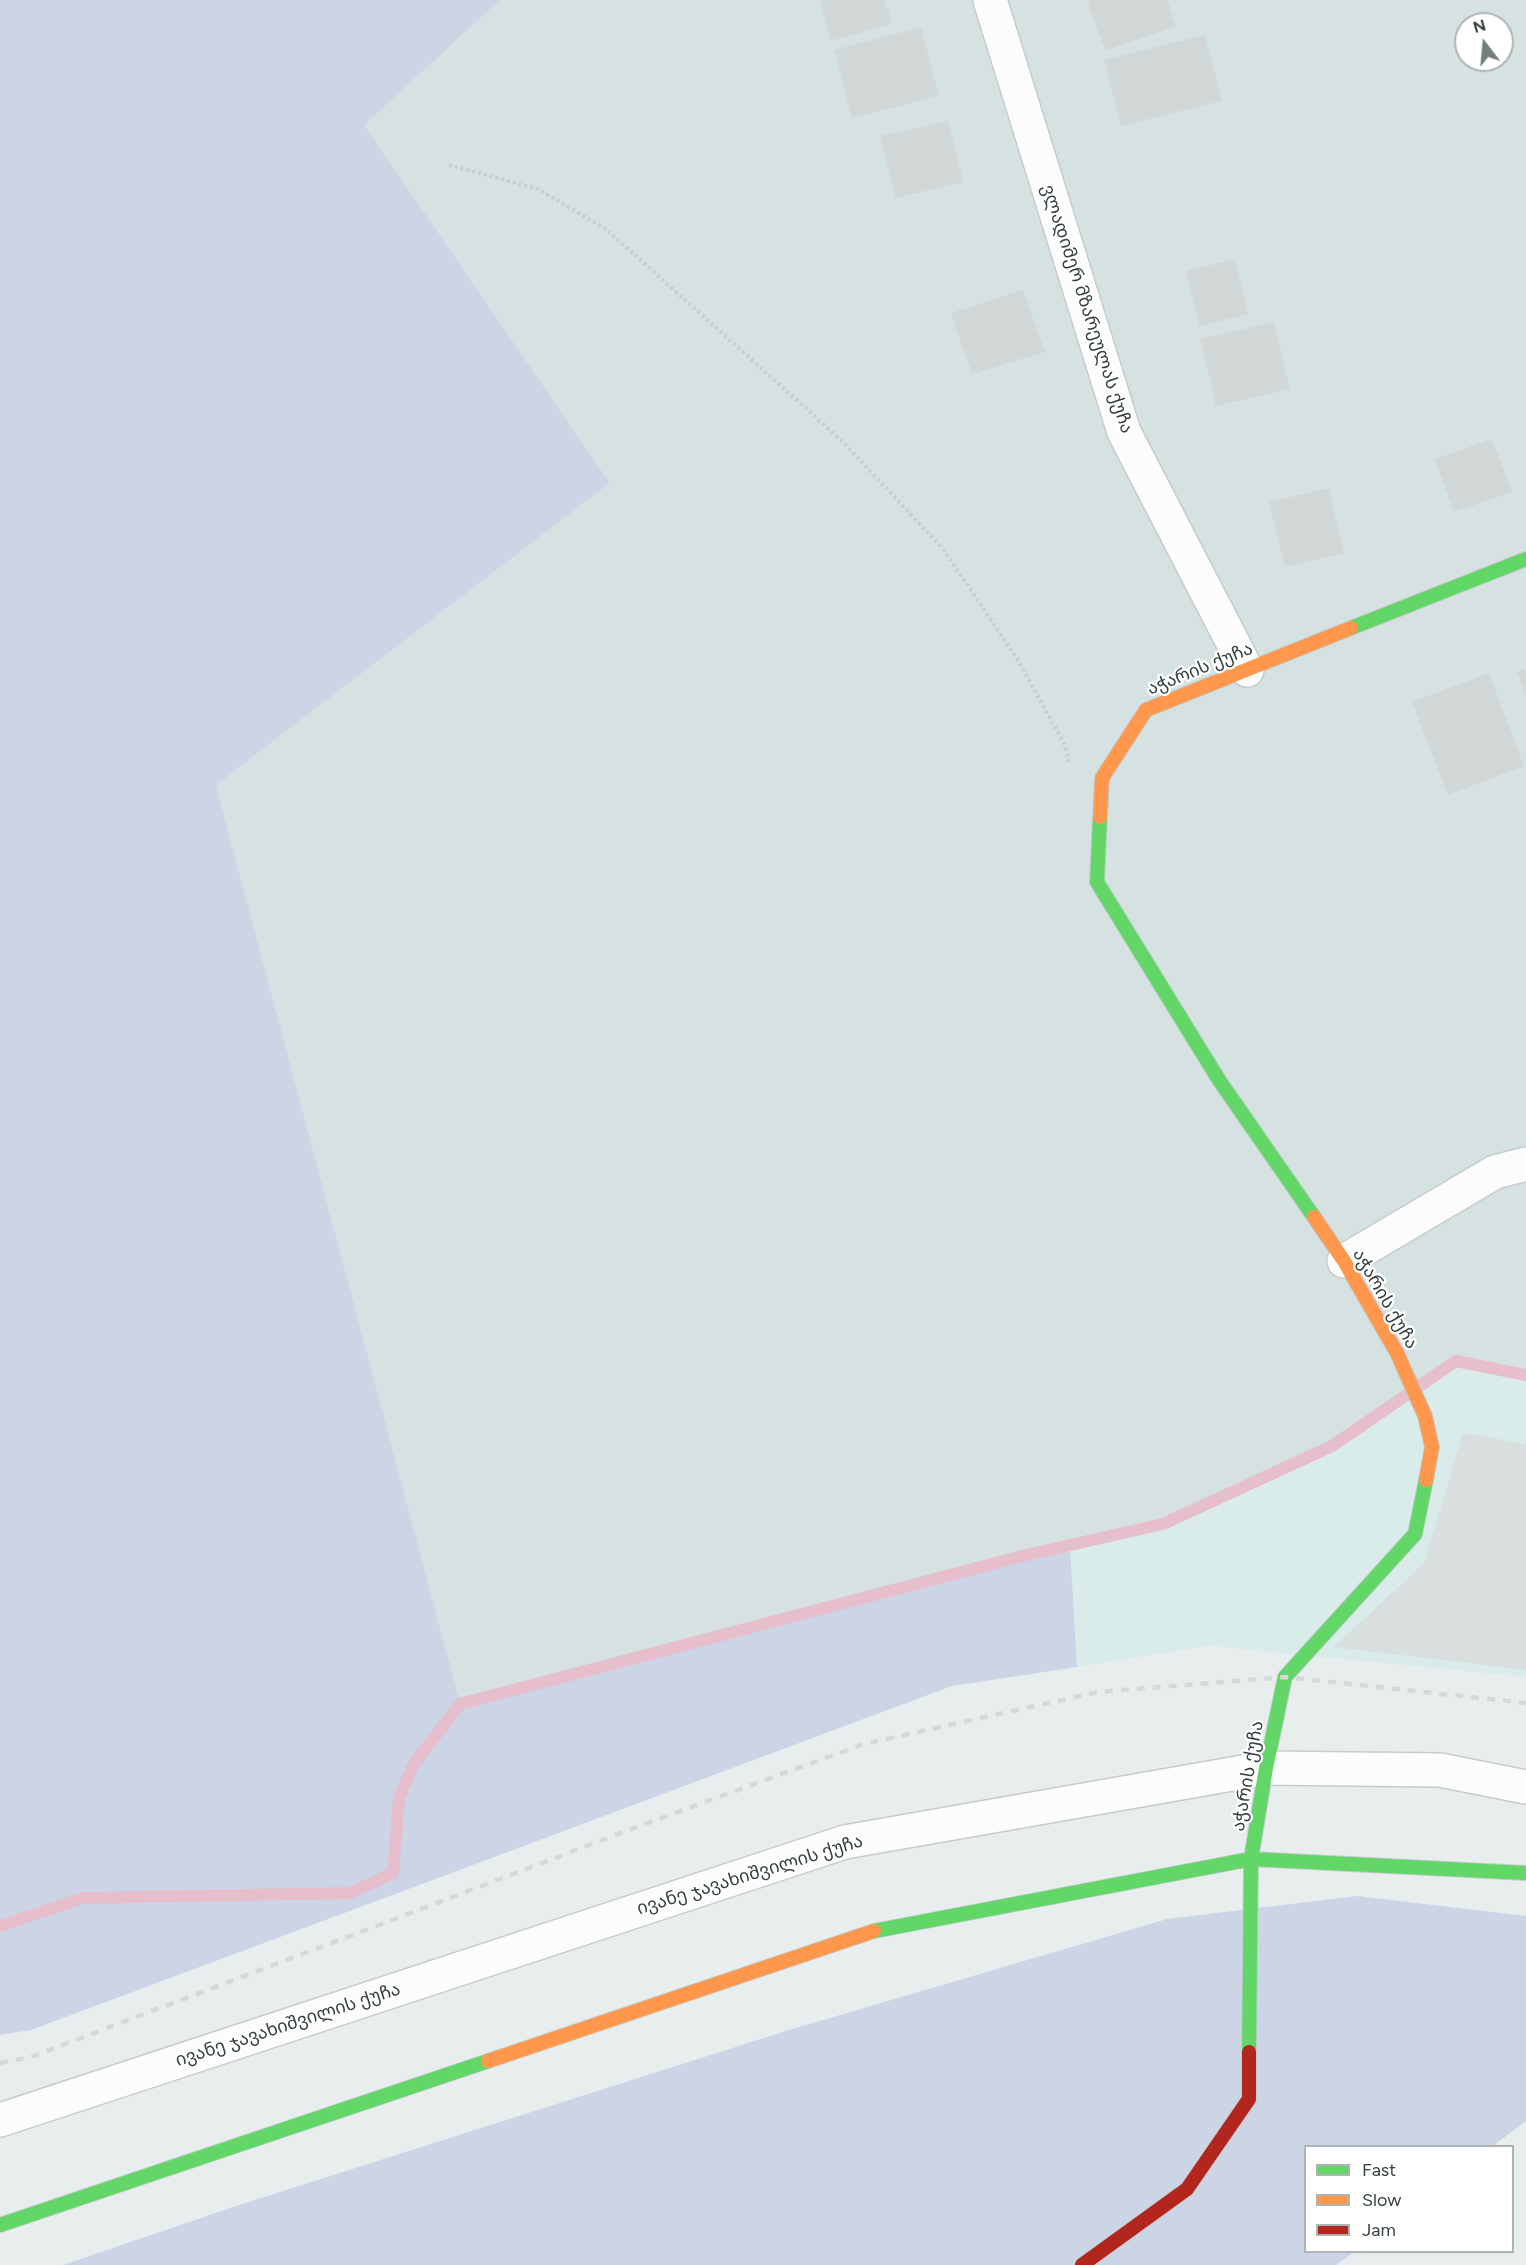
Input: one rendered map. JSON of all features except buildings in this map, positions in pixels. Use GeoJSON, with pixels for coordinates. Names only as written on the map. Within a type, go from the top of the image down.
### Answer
{"type":"FeatureCollection","features":[{"type":"Feature","properties":{"kind":"street","name":"ვლადიმერ მზარეულას ქუჩა"},"geometry":{"type":"LineString","coordinates":[[990,0],[1124,432],[1247,670]]}},
{"type":"Feature","properties":{"kind":"street","name":"აჭარის ქუჩა"},"geometry":{"type":"LineString","coordinates":[[1082,2265],[1187,2189],[1249,2099],[1251,1859],[1266,1768],[1285,1677],[1415,1534],[1432,1447],[1425,1416],[1396,1353],[1344,1261],[1219,1080],[1097,882],[1102,778],[1146,710],[1526,559]]}},
{"type":"Feature","properties":{"kind":"street"},"geometry":{"type":"LineString","coordinates":[[1344,1261],[1495,1172],[1526,1164]]}},
{"type":"Feature","properties":{"kind":"street","name":"ივანე ჯავახიშვილის ქუჩა"},"geometry":{"type":"LineString","coordinates":[[0,2120],[844,1842],[1266,1768],[1440,1770],[1526,1787]]}},
{"type":"Feature","properties":{"kind":"street"},"geometry":{"type":"LineString","coordinates":[[0,2225],[882,1928],[1251,1859],[1526,1873]]}},
{"type":"Feature","properties":{"kind":"path"},"geometry":{"type":"LineString","coordinates":[[449,165],[538,189],[608,230],[842,440],[943,549],[1016,657],[1065,745],[1070,768]]}},
{"type":"Feature","properties":{"kind":"shaded area"},"geometry":{"type":"Polygon","coordinates":[[[0,0],[500,0],[364,125],[610,483],[216,785],[460,1703],[1070,1545],[1077,1667],[952,1686],[31,2030],[0,2035],[0,0]]]}},
{"type":"Feature","properties":{"kind":"shaded area"},"geometry":{"type":"Polygon","coordinates":[[[500,0],[1526,0],[1526,1375],[1456,1361],[1332,1446],[1163,1524],[1026,1555],[460,1704],[216,785],[610,483],[363,125],[500,0]]]}},
{"type":"Feature","properties":{"kind":"shaded area"},"geometry":{"type":"Polygon","coordinates":[[[1456,1361],[1526,1375],[1526,1677],[1209,1646],[1077,1667],[1070,1545],[1163,1524],[1332,1446],[1456,1361]]]}},
{"type":"Feature","properties":{"kind":"shaded area"},"geometry":{"type":"Polygon","coordinates":[[[1463,1433],[1526,1444],[1526,1670],[1334,1647],[1424,1563],[1463,1433]]]}},
{"type":"Feature","properties":{"kind":"shaded area"},"geometry":{"type":"Polygon","coordinates":[[[1357,1896],[1526,1916],[1526,2121],[1494,2145],[1304,2145],[1304,2253],[1353,2253],[1336,2265],[63,2265],[236,2206],[789,2030],[1167,1919],[1357,1896]]]}},
{"type":"Feature","properties":{"kind":"waterway"},"geometry":{"type":"LineString","coordinates":[[0,1926],[83,1898],[350,1893],[393,1873],[399,1799],[413,1765],[460,1704],[1026,1555],[1163,1524],[1332,1446],[1456,1361],[1526,1375]]}},
{"type":"Feature","properties":{"kind":"railway"},"geometry":{"type":"LineString","coordinates":[[0,2063],[31,2057],[637,1827],[864,1744],[1098,1692],[1285,1677],[1526,1703]]}},
{"type":"Feature","properties":{"kind":"traffic: fast"},"geometry":{"type":"LineString","coordinates":[[1351,628],[1526,559]]}},
{"type":"Feature","properties":{"kind":"traffic: fast"},"geometry":{"type":"LineString","coordinates":[[1100,817],[1097,882],[1219,1080],[1314,1217]]}},
{"type":"Feature","properties":{"kind":"traffic: fast"},"geometry":{"type":"LineString","coordinates":[[1249,2052],[1251,1859],[1266,1768],[1285,1677],[1415,1534],[1426,1480]]}},
{"type":"Feature","properties":{"kind":"traffic: fast"},"geometry":{"type":"LineString","coordinates":[[874,1931],[1251,1859],[1526,1873]]}},
{"type":"Feature","properties":{"kind":"traffic: fast"},"geometry":{"type":"LineString","coordinates":[[0,2225],[488,2061]]}},
{"type":"Feature","properties":{"kind":"traffic: slow"},"geometry":{"type":"LineString","coordinates":[[1100,817],[1102,778],[1146,710],[1351,628]]}},
{"type":"Feature","properties":{"kind":"traffic: slow"},"geometry":{"type":"LineString","coordinates":[[1314,1217],[1344,1261],[1397,1353],[1425,1416],[1432,1447],[1426,1480]]}},
{"type":"Feature","properties":{"kind":"traffic: slow"},"geometry":{"type":"LineString","coordinates":[[488,2061],[874,1931]]}},
{"type":"Feature","properties":{"kind":"traffic: jam"},"geometry":{"type":"LineString","coordinates":[[1082,2265],[1187,2189],[1249,2099],[1249,2052]]}}]}
